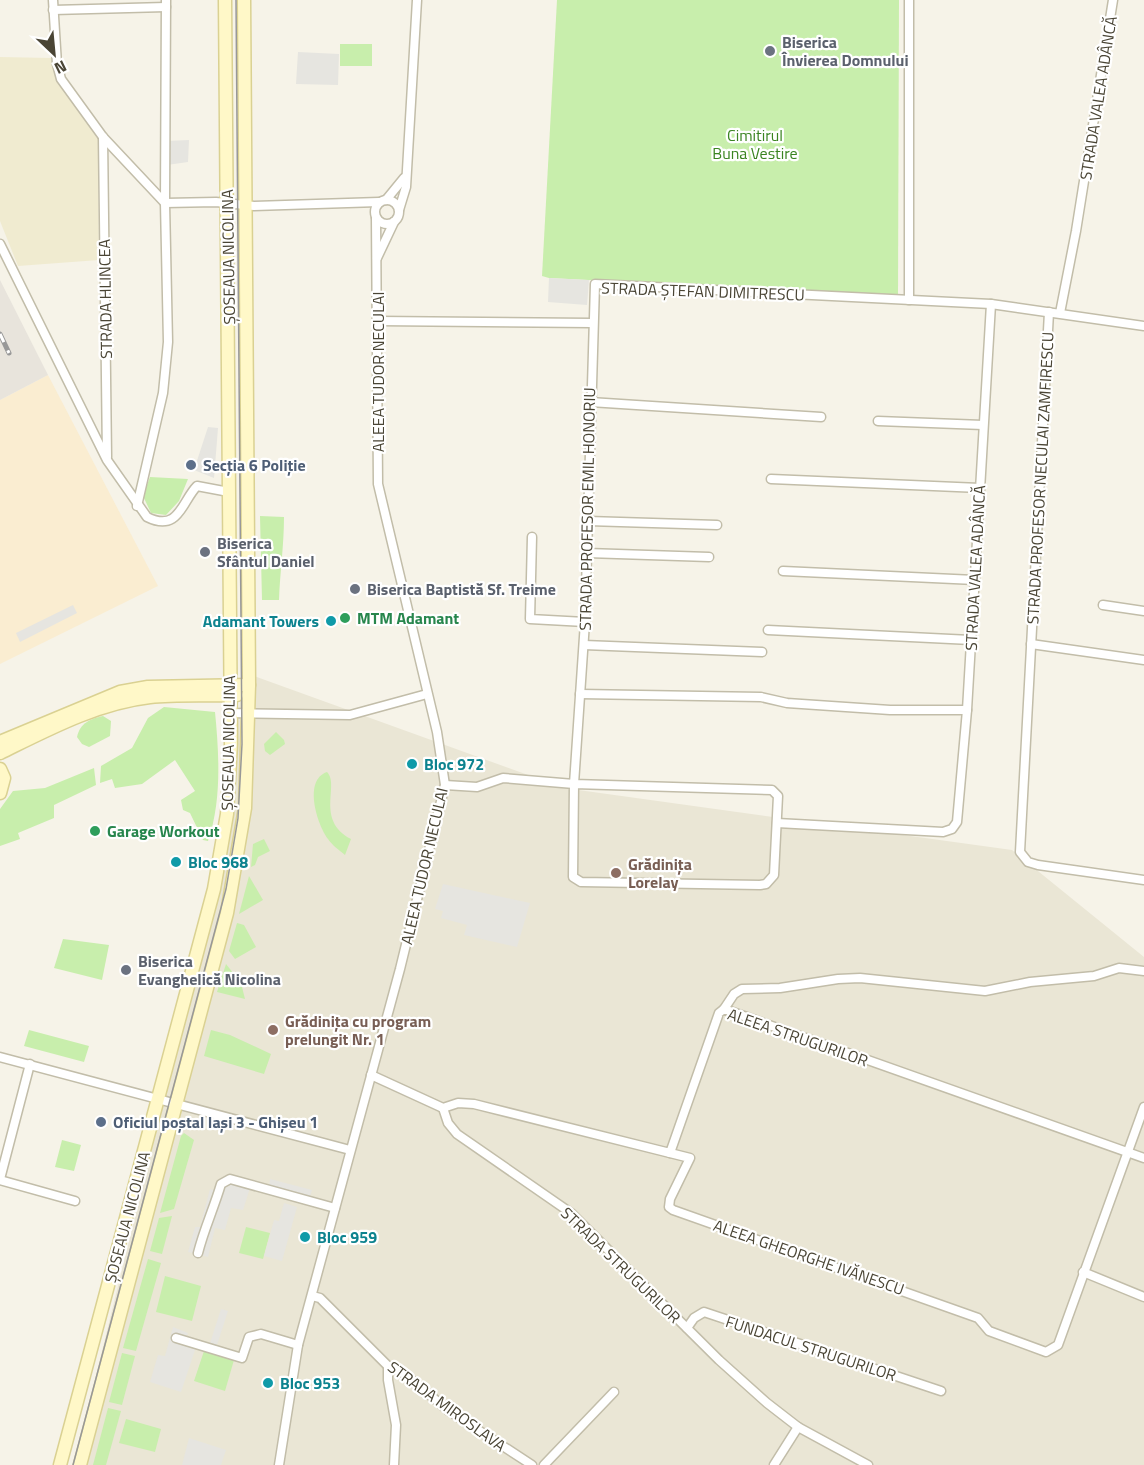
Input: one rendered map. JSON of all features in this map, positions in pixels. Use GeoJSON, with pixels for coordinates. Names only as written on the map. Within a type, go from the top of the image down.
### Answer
{"type":"FeatureCollection","features":[{"type":"Feature","properties":{"kind":"main road","name":"ȘOSEAUA NICOLINA"},"geometry":{"type":"LineString","coordinates":[[60,1465],[219,863],[229,786],[231,714],[225,0]]}},
{"type":"Feature","properties":{"kind":"main road","name":"ȘOSEAUA NICOLINA"},"geometry":{"type":"LineString","coordinates":[[80,1465],[239,855],[247,786],[249,690],[244,0]]}},
{"type":"Feature","properties":{"kind":"main road"},"geometry":{"type":"LineString","coordinates":[[0,742],[120,692],[148,687],[249,690]]}},
{"type":"Feature","properties":{"kind":"main road"},"geometry":{"type":"LineString","coordinates":[[0,753],[50,729],[122,702],[150,697],[230,690]]}},
{"type":"Feature","properties":{"kind":"main road"},"geometry":{"type":"LineString","coordinates":[[0,769],[4,778],[0,793]]}},
{"type":"Feature","properties":{"kind":"street"},"geometry":{"type":"LineString","coordinates":[[53,0],[57,64],[62,79],[103,137],[165,203],[245,206],[393,201],[399,210]]}},
{"type":"Feature","properties":{"kind":"street","name":"ALEEA TUDOR NECULAI"},"geometry":{"type":"LineString","coordinates":[[377,259],[404,200],[417,0]]}},
{"type":"Feature","properties":{"kind":"street"},"geometry":{"type":"LineString","coordinates":[[909,0],[909,300]]}},
{"type":"Feature","properties":{"kind":"street","name":"STRADA VALEA ADÂNCĂ"},"geometry":{"type":"LineString","coordinates":[[1059,313],[1076,231],[1113,0]]}},
{"type":"Feature","properties":{"kind":"street"},"geometry":{"type":"LineString","coordinates":[[53,10],[166,4],[166,362],[163,393],[137,506]]}},
{"type":"Feature","properties":{"kind":"street","name":"STRADA HLINCEA"},"geometry":{"type":"LineString","coordinates":[[103,137],[107,460]]}},
{"type":"Feature","properties":{"kind":"street","name":"ALEEA TUDOR NECULAI"},"geometry":{"type":"LineString","coordinates":[[279,1465],[298,1345],[371,1075],[445,785],[428,694],[378,484],[378,321],[375,215],[383,201],[404,178]]}},
{"type":"Feature","properties":{"kind":"street"},"geometry":{"type":"LineString","coordinates":[[356,202],[384,224],[394,222]]}},
{"type":"Feature","properties":{"kind":"street"},"geometry":{"type":"LineString","coordinates":[[0,244],[107,460],[137,506],[147,517],[164,521],[183,510],[189,494],[197,486],[229,492]]}},
{"type":"Feature","properties":{"kind":"street","name":"STRADA ȘTEFAN DIMITRESCU"},"geometry":{"type":"LineString","coordinates":[[592,323],[595,285],[991,304],[1144,326]]}},
{"type":"Feature","properties":{"kind":"street","name":"STRADA VALEA ADÂNCĂ"},"geometry":{"type":"LineString","coordinates":[[777,823],[943,832],[952,829],[957,822],[967,710],[991,304]]}},
{"type":"Feature","properties":{"kind":"street","name":"STRADA PROFESOR NECULAI ZAMFIRESCU"},"geometry":{"type":"LineString","coordinates":[[1049,312],[1020,852],[1022,858],[1038,865],[1144,880]]}},
{"type":"Feature","properties":{"kind":"street"},"geometry":{"type":"LineString","coordinates":[[378,321],[592,323]]}},
{"type":"Feature","properties":{"kind":"street","name":"STRADA PROFESOR EMIL HONORIU"},"geometry":{"type":"LineString","coordinates":[[592,323],[585,622],[574,784],[573,877],[581,882],[766,884],[775,871],[777,823]]}},
{"type":"Feature","properties":{"kind":"street"},"geometry":{"type":"LineString","coordinates":[[590,402],[821,417]]}},
{"type":"Feature","properties":{"kind":"street"},"geometry":{"type":"LineString","coordinates":[[878,421],[983,424]]}},
{"type":"Feature","properties":{"kind":"street"},"geometry":{"type":"LineString","coordinates":[[771,479],[980,488]]}},
{"type":"Feature","properties":{"kind":"street"},"geometry":{"type":"LineString","coordinates":[[588,521],[717,525]]}},
{"type":"Feature","properties":{"kind":"street"},"geometry":{"type":"LineString","coordinates":[[532,537],[530,619],[585,622]]}},
{"type":"Feature","properties":{"kind":"street"},"geometry":{"type":"LineString","coordinates":[[587,554],[709,557]]}},
{"type":"Feature","properties":{"kind":"street"},"geometry":{"type":"LineString","coordinates":[[783,571],[975,580]]}},
{"type":"Feature","properties":{"kind":"street"},"geometry":{"type":"LineString","coordinates":[[1103,605],[1144,610]]}},
{"type":"Feature","properties":{"kind":"street"},"geometry":{"type":"LineString","coordinates":[[768,630],[971,640]]}},
{"type":"Feature","properties":{"kind":"street","name":"STRADA PROFESOR NECULAI ZAMFIRESCU"},"geometry":{"type":"LineString","coordinates":[[1031,644],[1144,660]]}},
{"type":"Feature","properties":{"kind":"street"},"geometry":{"type":"LineString","coordinates":[[584,645],[762,652]]}},
{"type":"Feature","properties":{"kind":"street"},"geometry":{"type":"LineString","coordinates":[[231,714],[350,715],[428,694]]}},
{"type":"Feature","properties":{"kind":"street"},"geometry":{"type":"LineString","coordinates":[[580,694],[761,698],[787,703],[890,710],[967,710]]}},
{"type":"Feature","properties":{"kind":"street"},"geometry":{"type":"LineString","coordinates":[[445,785],[477,787],[503,778],[574,784],[775,792],[778,796],[777,823]]}},
{"type":"Feature","properties":{"kind":"street"},"geometry":{"type":"LineString","coordinates":[[724,1009],[734,994],[742,989],[780,988],[838,979],[860,978],[985,991],[1030,982],[1094,976],[1119,968],[1144,971]]}},
{"type":"Feature","properties":{"kind":"street","name":"ALEEA STRUGURILOR"},"geometry":{"type":"LineString","coordinates":[[670,1153],[719,1013],[724,1009],[1144,1158]]}},
{"type":"Feature","properties":{"kind":"street"},"geometry":{"type":"LineString","coordinates":[[0,1057],[350,1150]]}},
{"type":"Feature","properties":{"kind":"street"},"geometry":{"type":"LineString","coordinates":[[30,1064],[0,1179],[75,1201]]}},
{"type":"Feature","properties":{"kind":"street"},"geometry":{"type":"LineString","coordinates":[[371,1075],[443,1108],[458,1103],[474,1104],[670,1153]]}},
{"type":"Feature","properties":{"kind":"street"},"geometry":{"type":"LineString","coordinates":[[1144,1107],[1083,1272],[1144,1297]]}},
{"type":"Feature","properties":{"kind":"street","name":"STRADA STRUGURILOR"},"geometry":{"type":"LineString","coordinates":[[443,1108],[448,1123],[457,1134],[571,1213],[687,1328],[767,1403],[798,1427],[868,1465]]}},
{"type":"Feature","properties":{"kind":"street","name":"ALEEA GHEORGHE IVĂNESCU"},"geometry":{"type":"LineString","coordinates":[[670,1153],[690,1158],[670,1199],[669,1207],[673,1210],[978,1318],[995,1333],[1041,1351],[1054,1349],[1083,1272]]}},
{"type":"Feature","properties":{"kind":"street"},"geometry":{"type":"LineString","coordinates":[[198,1253],[221,1184],[230,1179],[335,1208]]}},
{"type":"Feature","properties":{"kind":"street","name":"STRADA MIROSLAVA"},"geometry":{"type":"LineString","coordinates":[[312,1296],[320,1298],[388,1366],[402,1372],[478,1432],[532,1465]]}},
{"type":"Feature","properties":{"kind":"street","name":"FUNDACUL STRUGURILOR"},"geometry":{"type":"LineString","coordinates":[[687,1328],[694,1318],[704,1312],[941,1392]]}},
{"type":"Feature","properties":{"kind":"street"},"geometry":{"type":"LineString","coordinates":[[176,1338],[242,1358],[249,1336],[261,1334],[298,1345]]}},
{"type":"Feature","properties":{"kind":"street"},"geometry":{"type":"LineString","coordinates":[[388,1366],[388,1380],[396,1425],[394,1465]]}},
{"type":"Feature","properties":{"kind":"street"},"geometry":{"type":"LineString","coordinates":[[544,1465],[614,1392]]}},
{"type":"Feature","properties":{"kind":"street"},"geometry":{"type":"LineString","coordinates":[[774,1465],[798,1427]]}},
{"type":"Feature","properties":{"kind":"shaded area"},"geometry":{"type":"Polygon","coordinates":[[[298,52],[339,54],[338,85],[296,84],[298,52]]]}},
{"type":"Feature","properties":{"kind":"shaded area"},"geometry":{"type":"Polygon","coordinates":[[[0,57],[51,58],[57,81],[98,138],[99,260],[18,266],[0,221],[0,57]]]}},
{"type":"Feature","properties":{"kind":"shaded area"},"geometry":{"type":"Polygon","coordinates":[[[189,140],[188,162],[167,165],[167,141],[189,140]]]}},
{"type":"Feature","properties":{"kind":"shaded area"},"geometry":{"type":"Polygon","coordinates":[[[549,278],[589,280],[587,305],[548,302],[549,278]]]}},
{"type":"Feature","properties":{"kind":"shaded area"},"geometry":{"type":"Polygon","coordinates":[[[0,280],[48,375],[0,400],[0,280]]]}},
{"type":"Feature","properties":{"kind":"shaded area"},"geometry":{"type":"Polygon","coordinates":[[[48,375],[158,586],[0,664],[0,400],[48,375]]]}},
{"type":"Feature","properties":{"kind":"shaded area"},"geometry":{"type":"Polygon","coordinates":[[[208,427],[218,428],[214,478],[194,470],[208,427]]]}},
{"type":"Feature","properties":{"kind":"shaded area"},"geometry":{"type":"Polygon","coordinates":[[[73,605],[77,613],[20,642],[16,633],[73,605]]]}},
{"type":"Feature","properties":{"kind":"shaded area"},"geometry":{"type":"Polygon","coordinates":[[[243,672],[564,788],[1012,850],[1144,957],[1144,1465],[74,1465],[163,1103],[221,882],[243,672]]]}},
{"type":"Feature","properties":{"kind":"shaded area"},"geometry":{"type":"Polygon","coordinates":[[[443,884],[530,903],[517,947],[464,935],[467,925],[441,918],[443,911],[435,909],[443,884]]]}},
{"type":"Feature","properties":{"kind":"shaded area"},"geometry":{"type":"Polygon","coordinates":[[[270,1179],[312,1190],[310,1197],[269,1186],[270,1179]]]}},
{"type":"Feature","properties":{"kind":"shaded area"},"geometry":{"type":"Polygon","coordinates":[[[231,1183],[250,1188],[243,1210],[231,1208],[225,1230],[215,1228],[208,1257],[188,1252],[195,1227],[200,1227],[210,1189],[222,1192],[224,1186],[231,1183]]]}},
{"type":"Feature","properties":{"kind":"shaded area"},"geometry":{"type":"Polygon","coordinates":[[[284,1203],[297,1207],[282,1261],[264,1256],[274,1220],[279,1221],[284,1203]]]}},
{"type":"Feature","properties":{"kind":"shaded area"},"geometry":{"type":"Polygon","coordinates":[[[221,1309],[228,1311],[217,1345],[210,1343],[221,1309]]]}},
{"type":"Feature","properties":{"kind":"shaded area"},"geometry":{"type":"Polygon","coordinates":[[[173,1327],[188,1333],[186,1338],[195,1350],[181,1392],[150,1382],[158,1355],[165,1356],[173,1327]]]}},
{"type":"Feature","properties":{"kind":"shaded area"},"geometry":{"type":"Polygon","coordinates":[[[189,1438],[226,1450],[221,1465],[182,1465],[189,1438]]]}},
{"type":"Feature","properties":{"kind":"green space","name":"Cimitirul Buna Vestire"},"geometry":{"type":"Polygon","coordinates":[[[557,0],[899,0],[898,296],[542,276],[557,0]]]}},
{"type":"Feature","properties":{"kind":"green space"},"geometry":{"type":"Polygon","coordinates":[[[340,44],[372,44],[372,66],[340,66],[340,44]]]}},
{"type":"Feature","properties":{"kind":"green space"},"geometry":{"type":"Polygon","coordinates":[[[150,477],[188,479],[179,501],[166,515],[151,513],[143,496],[150,477]]]}},
{"type":"Feature","properties":{"kind":"green space"},"geometry":{"type":"Polygon","coordinates":[[[260,516],[284,517],[279,600],[262,600],[260,516]]]}},
{"type":"Feature","properties":{"kind":"green space"},"geometry":{"type":"Polygon","coordinates":[[[164,707],[215,712],[218,760],[217,793],[216,810],[208,841],[203,840],[190,813],[183,810],[181,800],[195,791],[175,760],[142,784],[115,788],[112,779],[100,783],[101,766],[132,748],[148,718],[164,707]]]}},
{"type":"Feature","properties":{"kind":"green space"},"geometry":{"type":"Polygon","coordinates":[[[103,716],[111,721],[110,736],[89,747],[82,744],[77,737],[80,728],[90,720],[103,716]]]}},
{"type":"Feature","properties":{"kind":"green space"},"geometry":{"type":"Polygon","coordinates":[[[276,732],[285,744],[270,755],[265,751],[264,744],[276,732]]]}},
{"type":"Feature","properties":{"kind":"green space"},"geometry":{"type":"Polygon","coordinates":[[[94,768],[96,785],[54,805],[54,818],[18,833],[20,839],[0,846],[0,809],[13,791],[45,788],[94,768]]]}},
{"type":"Feature","properties":{"kind":"green space"},"geometry":{"type":"Polygon","coordinates":[[[327,772],[331,785],[330,803],[334,822],[340,831],[351,839],[345,855],[328,839],[314,803],[315,784],[327,772]]]}},
{"type":"Feature","properties":{"kind":"green space"},"geometry":{"type":"Polygon","coordinates":[[[264,839],[270,851],[258,857],[255,865],[251,867],[253,844],[264,839]]]}},
{"type":"Feature","properties":{"kind":"green space"},"geometry":{"type":"Polygon","coordinates":[[[249,876],[263,900],[239,914],[249,876]]]}},
{"type":"Feature","properties":{"kind":"green space"},"geometry":{"type":"Polygon","coordinates":[[[237,923],[244,925],[256,947],[235,959],[229,951],[237,923]]]}},
{"type":"Feature","properties":{"kind":"green space"},"geometry":{"type":"Polygon","coordinates":[[[63,939],[109,945],[102,980],[54,968],[63,939]]]}},
{"type":"Feature","properties":{"kind":"green space"},"geometry":{"type":"Polygon","coordinates":[[[226,964],[241,983],[245,999],[217,992],[226,964]]]}},
{"type":"Feature","properties":{"kind":"green space"},"geometry":{"type":"Polygon","coordinates":[[[29,1030],[89,1046],[84,1062],[24,1046],[29,1030]]]}},
{"type":"Feature","properties":{"kind":"green space"},"geometry":{"type":"Polygon","coordinates":[[[211,1030],[230,1035],[271,1054],[264,1074],[204,1056],[211,1030]]]}},
{"type":"Feature","properties":{"kind":"green space"},"geometry":{"type":"Polygon","coordinates":[[[184,1133],[194,1140],[174,1209],[160,1213],[181,1136],[184,1133]]]}},
{"type":"Feature","properties":{"kind":"green space"},"geometry":{"type":"Polygon","coordinates":[[[62,1140],[81,1145],[74,1171],[55,1167],[62,1140]]]}},
{"type":"Feature","properties":{"kind":"green space"},"geometry":{"type":"Polygon","coordinates":[[[172,1216],[162,1254],[150,1251],[159,1218],[172,1216]]]}},
{"type":"Feature","properties":{"kind":"green space"},"geometry":{"type":"Polygon","coordinates":[[[246,1227],[270,1233],[263,1259],[239,1253],[246,1227]]]}},
{"type":"Feature","properties":{"kind":"green space"},"geometry":{"type":"Polygon","coordinates":[[[148,1259],[161,1263],[136,1351],[123,1348],[148,1259]]]}},
{"type":"Feature","properties":{"kind":"green space"},"geometry":{"type":"Polygon","coordinates":[[[165,1276],[201,1286],[192,1321],[156,1312],[165,1276]]]}},
{"type":"Feature","properties":{"kind":"green space"},"geometry":{"type":"Polygon","coordinates":[[[204,1351],[234,1360],[225,1391],[194,1381],[204,1351]]]}},
{"type":"Feature","properties":{"kind":"green space"},"geometry":{"type":"Polygon","coordinates":[[[122,1353],[135,1356],[122,1405],[109,1402],[122,1353]]]}},
{"type":"Feature","properties":{"kind":"green space"},"geometry":{"type":"Polygon","coordinates":[[[108,1408],[121,1411],[106,1465],[93,1465],[108,1408]]]}},
{"type":"Feature","properties":{"kind":"green space"},"geometry":{"type":"Polygon","coordinates":[[[126,1419],[161,1429],[155,1452],[119,1443],[126,1419]]]}},
{"type":"Feature","properties":{"kind":"tram line"},"geometry":{"type":"LineString","coordinates":[[73,1465],[226,889],[238,818],[242,744],[236,0]]}},
{"type":"Feature","properties":{"kind":"railway"},"geometry":{"type":"LineString","coordinates":[[0,334],[9,353]]}},
{"type":"Feature","properties":{"kind":"place","name":"Biserica Învierea Domnului"},"geometry":{"type":"Point","coordinates":[770,51]}},
{"type":"Feature","properties":{"kind":"place","name":"Secția 6 Poliție"},"geometry":{"type":"Point","coordinates":[191,465]}},
{"type":"Feature","properties":{"kind":"place","name":"Biserica Sfântul Daniel"},"geometry":{"type":"Point","coordinates":[205,552]}},
{"type":"Feature","properties":{"kind":"place","name":"Biserica Baptistă Sf. Treime"},"geometry":{"type":"Point","coordinates":[355,589]}},
{"type":"Feature","properties":{"kind":"place","name":"MTM Adamant"},"geometry":{"type":"Point","coordinates":[345,618]}},
{"type":"Feature","properties":{"kind":"place","name":"Adamant Towers"},"geometry":{"type":"Point","coordinates":[331,621]}},
{"type":"Feature","properties":{"kind":"place","name":"Bloc 972"},"geometry":{"type":"Point","coordinates":[412,764]}},
{"type":"Feature","properties":{"kind":"place","name":"Garage Workout"},"geometry":{"type":"Point","coordinates":[95,831]}},
{"type":"Feature","properties":{"kind":"place","name":"Bloc 968"},"geometry":{"type":"Point","coordinates":[176,862]}},
{"type":"Feature","properties":{"kind":"place","name":"Grădinița Lorelay"},"geometry":{"type":"Point","coordinates":[616,873]}},
{"type":"Feature","properties":{"kind":"place","name":"Biserica Evanghelică Nicolina"},"geometry":{"type":"Point","coordinates":[126,970]}},
{"type":"Feature","properties":{"kind":"place","name":"Grădinița cu program prelungit Nr. 1"},"geometry":{"type":"Point","coordinates":[273,1030]}},
{"type":"Feature","properties":{"kind":"place","name":"Oficiul poștal Iași 3 - Ghișeu 1"},"geometry":{"type":"Point","coordinates":[101,1122]}},
{"type":"Feature","properties":{"kind":"place","name":"Bloc 959"},"geometry":{"type":"Point","coordinates":[305,1237]}},
{"type":"Feature","properties":{"kind":"place","name":"Bloc 953"},"geometry":{"type":"Point","coordinates":[268,1383]}}]}
